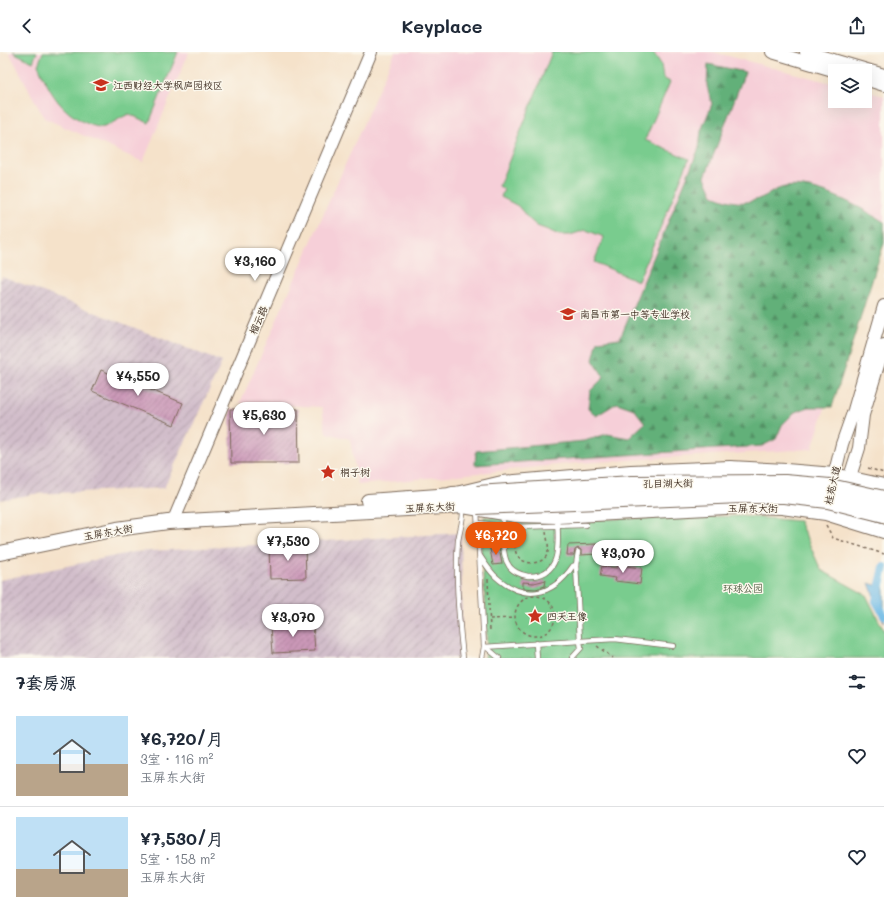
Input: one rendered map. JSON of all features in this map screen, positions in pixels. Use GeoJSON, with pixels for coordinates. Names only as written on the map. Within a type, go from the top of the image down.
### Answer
{"type":"FeatureCollection","features":[{"type":"Feature","properties":{"kind":"highway","name":"孔目湖大街"},"geometry":{"type":"LineString","coordinates":[[471,506],[632,484],[777,483],[830,487],[884,499]]}},
{"type":"Feature","properties":{"kind":"highway","name":"孔目湖大街"},"geometry":{"type":"LineString","coordinates":[[471,506],[741,495],[784,495],[828,500],[884,514]]}},
{"type":"Feature","properties":{"kind":"main road","name":"玉屏东大街"},"geometry":{"type":"LineString","coordinates":[[471,506],[502,483],[631,472],[730,468],[786,471],[834,475],[884,486]]}},
{"type":"Feature","properties":{"kind":"main road","name":"玉屏东大街"},"geometry":{"type":"LineString","coordinates":[[0,546],[116,523],[172,518],[471,506],[503,519],[558,521],[745,506],[782,508],[826,513],[884,531]]}},
{"type":"Feature","properties":{"kind":"main road","name":"玉屏东大街"},"geometry":{"type":"LineString","coordinates":[[0,553],[172,518]]}},
{"type":"Feature","properties":{"kind":"street","name":"榴云路"},"geometry":{"type":"LineString","coordinates":[[172,518],[364,52]]}},
{"type":"Feature","properties":{"kind":"street","name":"榴云路"},"geometry":{"type":"LineString","coordinates":[[172,518],[371,52]]}},
{"type":"Feature","properties":{"kind":"street"},"geometry":{"type":"LineString","coordinates":[[772,52],[828,69]]}},
{"type":"Feature","properties":{"kind":"street"},"geometry":{"type":"LineString","coordinates":[[806,52],[884,75]]}},
{"type":"Feature","properties":{"kind":"street"},"geometry":{"type":"LineString","coordinates":[[872,81],[884,85]]}},
{"type":"Feature","properties":{"kind":"street","name":"桂苑大道"},"geometry":{"type":"LineString","coordinates":[[826,513],[834,475],[884,306]]}},
{"type":"Feature","properties":{"kind":"street","name":"桂苑大道"},"geometry":{"type":"LineString","coordinates":[[826,513],[842,499],[850,478],[859,448],[863,415],[884,345]]}},
{"type":"Feature","properties":{"kind":"lane"},"geometry":{"type":"LineString","coordinates":[[471,506],[480,556],[487,646],[482,658]]}},
{"type":"Feature","properties":{"kind":"lane"},"geometry":{"type":"LineString","coordinates":[[463,658],[458,577],[458,540],[464,518],[471,506]]}},
{"type":"Feature","properties":{"kind":"lane"},"geometry":{"type":"LineString","coordinates":[[503,519],[505,556],[507,564],[512,569],[528,576],[548,572],[553,565],[559,544],[558,521],[586,525]]}},
{"type":"Feature","properties":{"kind":"lane"},"geometry":{"type":"LineString","coordinates":[[572,658],[581,648],[576,565],[578,552]]}},
{"type":"Feature","properties":{"kind":"lane"},"geometry":{"type":"LineString","coordinates":[[480,556],[494,575],[514,589],[534,593],[546,591],[555,586],[573,566],[576,565]]}},
{"type":"Feature","properties":{"kind":"lane"},"geometry":{"type":"LineString","coordinates":[[487,646],[615,639],[673,646]]}},
{"type":"Feature","properties":{"kind":"lane"},"geometry":{"type":"LineString","coordinates":[[536,644],[537,658]]}},
{"type":"Feature","properties":{"kind":"lane"},"geometry":{"type":"LineString","coordinates":[[487,646],[498,658]]}},
{"type":"Feature","properties":{"kind":"path"},"geometry":{"type":"LineString","coordinates":[[868,468],[884,472]]}},
{"type":"Feature","properties":{"kind":"path"},"geometry":{"type":"LineString","coordinates":[[826,513],[826,528],[833,538],[884,554]]}},
{"type":"Feature","properties":{"kind":"path"},"geometry":{"type":"LineString","coordinates":[[514,536],[516,554],[521,560],[532,563],[543,560],[547,554],[546,534]]}},
{"type":"Feature","properties":{"kind":"path"},"geometry":{"type":"LineString","coordinates":[[487,646],[490,619],[488,567]]}},
{"type":"Feature","properties":{"kind":"path"},"geometry":{"type":"LineString","coordinates":[[535,596],[543,597],[550,603],[555,615],[550,630],[536,636],[531,636],[522,631],[515,618],[518,604],[525,598],[535,596]]}},
{"type":"Feature","properties":{"kind":"path"},"geometry":{"type":"LineString","coordinates":[[555,615],[579,614]]}},
{"type":"Feature","properties":{"kind":"path"},"geometry":{"type":"LineString","coordinates":[[490,619],[515,618]]}},
{"type":"Feature","properties":{"kind":"path"},"geometry":{"type":"LineString","coordinates":[[590,640],[613,658]]}},
{"type":"Feature","properties":{"kind":"shaded area","name":"江西财经大学枫庐园校区"},"geometry":{"type":"Polygon","coordinates":[[[9,52],[189,52],[143,162],[44,118],[9,52]]]}},
{"type":"Feature","properties":{"kind":"shaded area","name":"南昌市第一中等专业学校"},"geometry":{"type":"Polygon","coordinates":[[[395,52],[713,52],[828,82],[828,108],[872,108],[872,93],[884,96],[884,224],[812,449],[578,463],[358,485],[350,439],[326,433],[322,407],[240,403],[395,52]]]}},
{"type":"Feature","properties":{"kind":"shaded area"},"geometry":{"type":"Polygon","coordinates":[[[2,276],[222,362],[164,488],[34,494],[0,500],[0,280],[2,276]]]}},
{"type":"Feature","properties":{"kind":"shaded area"},"geometry":{"type":"Polygon","coordinates":[[[461,533],[462,623],[459,658],[0,658],[0,580],[134,552],[461,533]]]}},
{"type":"Feature","properties":{"kind":"green space"},"geometry":{"type":"Polygon","coordinates":[[[13,52],[37,52],[33,62],[13,52]]]}},
{"type":"Feature","properties":{"kind":"green space","name":"江西财经大学枫庐园校区"},"geometry":{"type":"Polygon","coordinates":[[[43,52],[178,52],[149,123],[129,114],[107,126],[97,127],[77,118],[56,99],[46,83],[38,65],[43,52]]]}},
{"type":"Feature","properties":{"kind":"green space"},"geometry":{"type":"Polygon","coordinates":[[[552,52],[653,52],[661,64],[663,78],[670,82],[645,140],[689,159],[638,281],[594,262],[604,237],[586,230],[570,235],[559,235],[537,226],[518,206],[501,197],[504,189],[499,186],[552,52]]]}},
{"type":"Feature","properties":{"kind":"green space"},"geometry":{"type":"Polygon","coordinates":[[[708,64],[745,72],[705,177],[713,195],[727,200],[745,202],[758,199],[777,189],[785,187],[797,186],[810,188],[850,203],[884,222],[884,243],[832,407],[809,407],[795,412],[782,425],[776,439],[762,446],[475,465],[476,451],[584,441],[607,434],[629,438],[645,423],[634,409],[617,403],[596,416],[588,409],[590,391],[604,377],[593,360],[598,341],[620,338],[699,148],[701,131],[712,104],[707,86],[708,64]]]}},
{"type":"Feature","properties":{"kind":"green space","name":"环球公园"},"geometry":{"type":"Polygon","coordinates":[[[741,516],[799,521],[821,570],[866,595],[884,631],[884,658],[485,658],[487,631],[481,546],[484,517],[567,520],[741,516]]]}},
{"type":"Feature","properties":{"kind":"water"},"geometry":{"type":"Polygon","coordinates":[[[869,583],[884,588],[884,622],[869,583]]]}},
{"type":"Feature","properties":{"kind":"building"},"geometry":{"type":"Polygon","coordinates":[[[101,370],[183,403],[174,425],[92,391],[101,370]]]}},
{"type":"Feature","properties":{"kind":"building"},"geometry":{"type":"Polygon","coordinates":[[[230,409],[298,409],[299,463],[231,463],[230,409]]]}},
{"type":"Feature","properties":{"kind":"building"},"geometry":{"type":"Polygon","coordinates":[[[597,544],[598,554],[581,555],[581,550],[578,548],[575,550],[574,555],[567,555],[568,545],[597,544]]]}},
{"type":"Feature","properties":{"kind":"building"},"geometry":{"type":"Polygon","coordinates":[[[305,546],[306,578],[270,579],[269,547],[305,546]]]}},
{"type":"Feature","properties":{"kind":"building"},"geometry":{"type":"Polygon","coordinates":[[[499,548],[502,564],[493,565],[490,549],[499,548]]]}},
{"type":"Feature","properties":{"kind":"building"},"geometry":{"type":"Polygon","coordinates":[[[617,565],[642,568],[640,584],[615,581],[616,578],[600,576],[602,566],[617,568],[617,565]]]}},
{"type":"Feature","properties":{"kind":"building"},"geometry":{"type":"Polygon","coordinates":[[[546,580],[545,586],[536,589],[523,588],[523,582],[534,583],[546,580]]]}},
{"type":"Feature","properties":{"kind":"building"},"geometry":{"type":"Polygon","coordinates":[[[313,623],[315,651],[273,653],[271,626],[313,623]]]}},
{"type":"Feature","properties":{"kind":"waterway"},"geometry":{"type":"LineString","coordinates":[[884,567],[876,601],[884,615]]}},
{"type":"Feature","properties":{"kind":"place","name":"江西财经大学枫庐园校区"},"geometry":{"type":"Point","coordinates":[101,85]}},
{"type":"Feature","properties":{"kind":"place","name":"南昌市第一中等专业学校"},"geometry":{"type":"Point","coordinates":[568,314]}},
{"type":"Feature","properties":{"kind":"place","name":"桐子树"},"geometry":{"type":"Point","coordinates":[328,472]}},
{"type":"Feature","properties":{"kind":"place","name":"四天王像"},"geometry":{"type":"Point","coordinates":[535,616]}}]}
